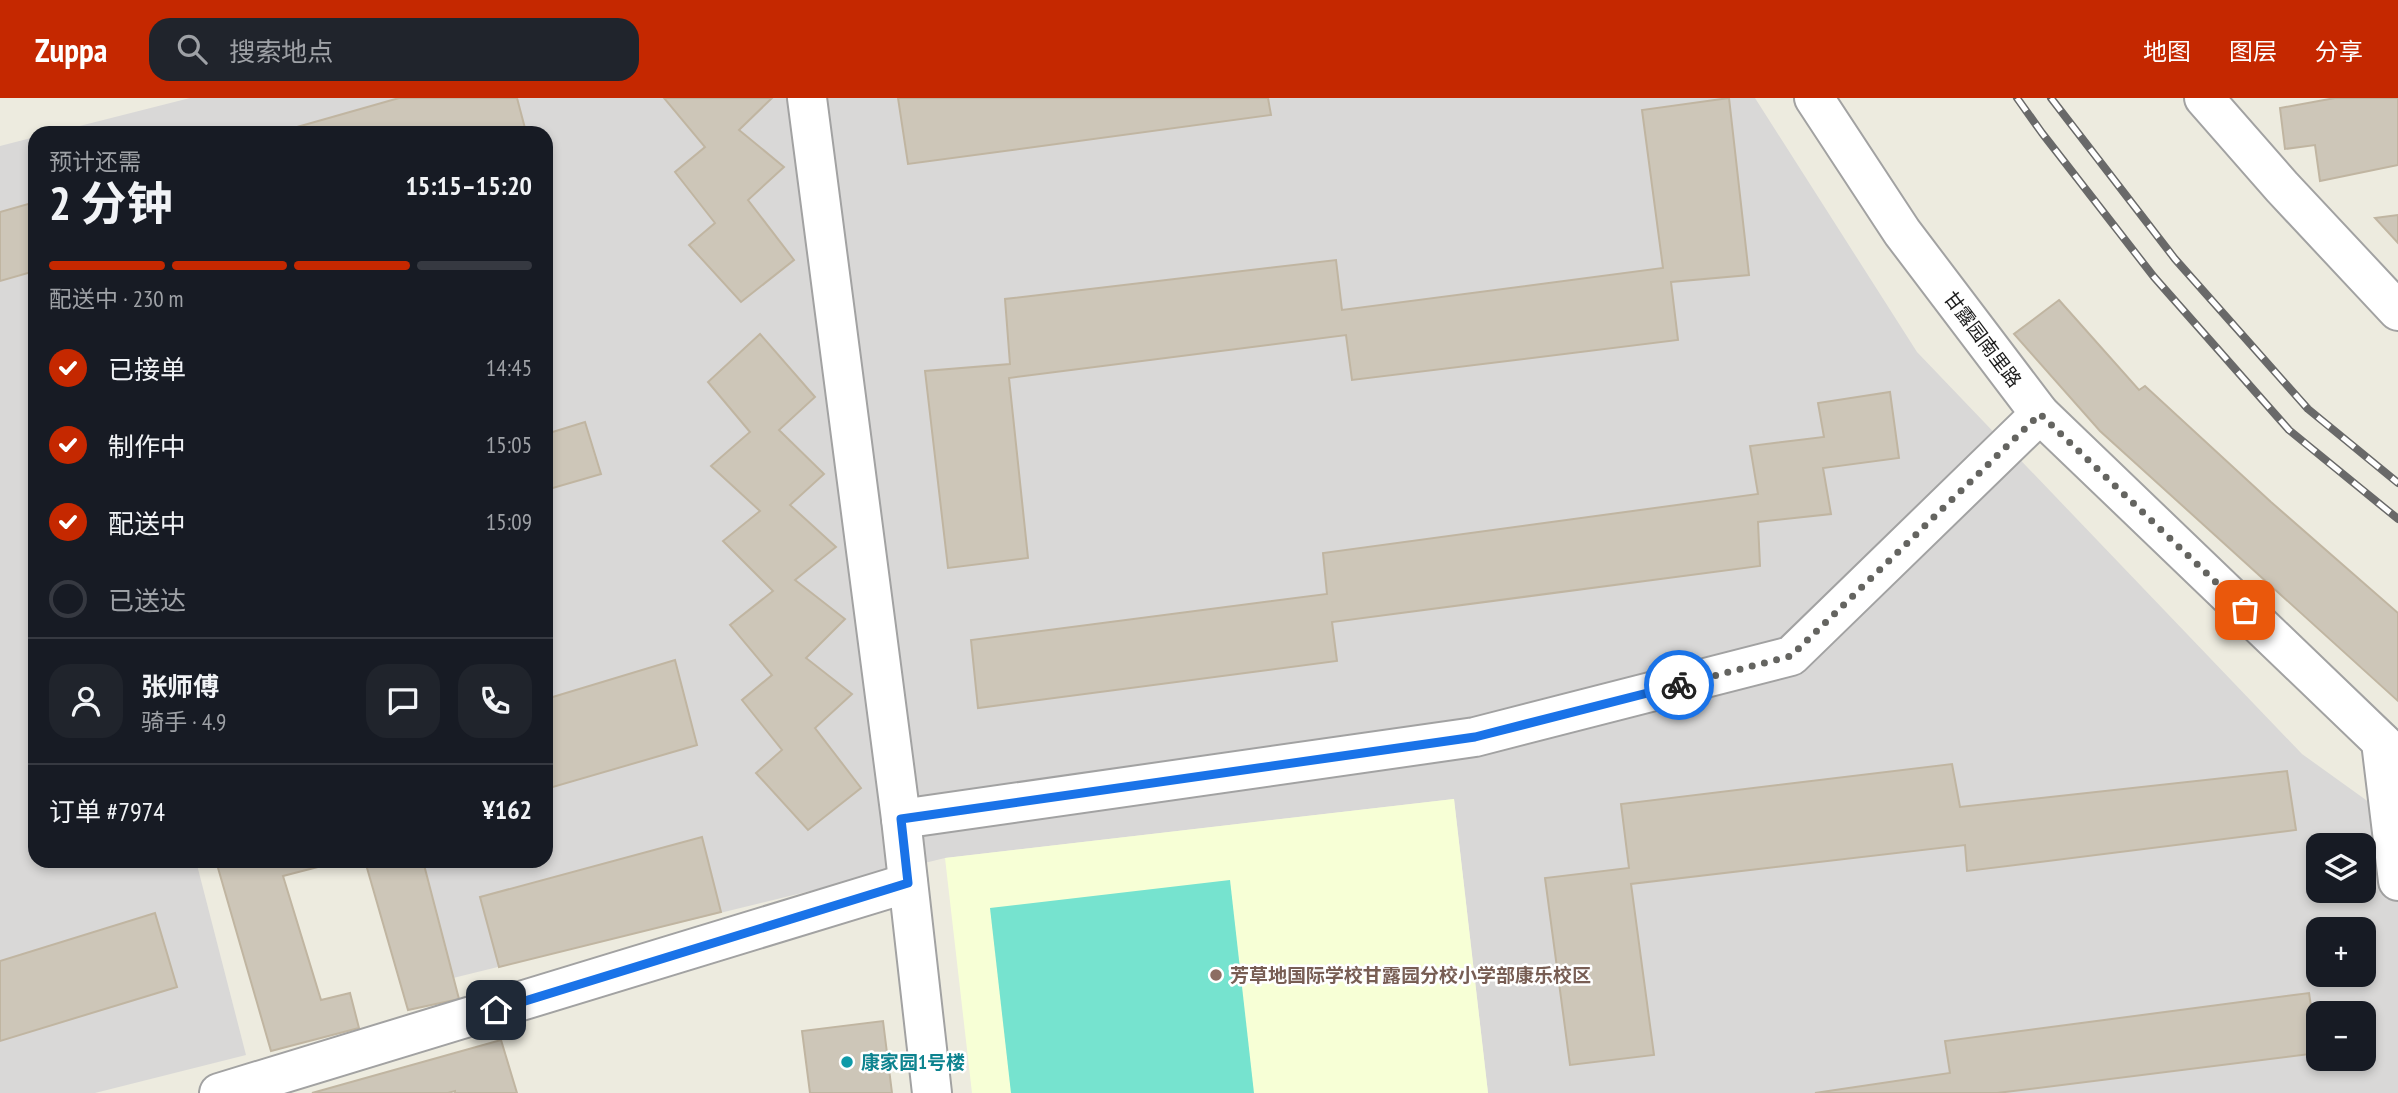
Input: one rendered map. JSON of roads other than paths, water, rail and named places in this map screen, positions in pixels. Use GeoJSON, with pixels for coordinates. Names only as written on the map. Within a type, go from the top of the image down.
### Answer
{"type":"FeatureCollection","features":[{"type":"Feature","properties":{"kind":"street"},"geometry":{"type":"LineString","coordinates":[[807,98],[901,819],[932,1093]]}},
{"type":"Feature","properties":{"kind":"street","name":"甘露园南里路"},"geometry":{"type":"LineString","coordinates":[[1814,98],[1902,232],[2040,414],[2390,748]]}},
{"type":"Feature","properties":{"kind":"street"},"geometry":{"type":"LineString","coordinates":[[2204,98],[2282,187],[2398,311]]}},
{"type":"Feature","properties":{"kind":"street"},"geometry":{"type":"LineString","coordinates":[[901,819],[1475,737],[1791,656],[2040,414]]}},
{"type":"Feature","properties":{"kind":"street"},"geometry":{"type":"LineString","coordinates":[[2390,748],[2398,881]]}},
{"type":"Feature","properties":{"kind":"street"},"geometry":{"type":"LineString","coordinates":[[219,1093],[908,883]]}},
{"type":"Feature","properties":{"kind":"railway"},"geometry":{"type":"LineString","coordinates":[[2017,98],[2154,277],[2289,430],[2398,519]]}},
{"type":"Feature","properties":{"kind":"railway"},"geometry":{"type":"LineString","coordinates":[[2051,98],[2175,259],[2308,409],[2398,483]]}},
{"type":"Feature","properties":{"kind":"place","name":"芳草地国际学校甘露园分校小学部康乐校区"},"geometry":{"type":"Point","coordinates":[1216,975]}},
{"type":"Feature","properties":{"kind":"place","name":"康家园1号楼"},"geometry":{"type":"Point","coordinates":[847,1062]}}]}
